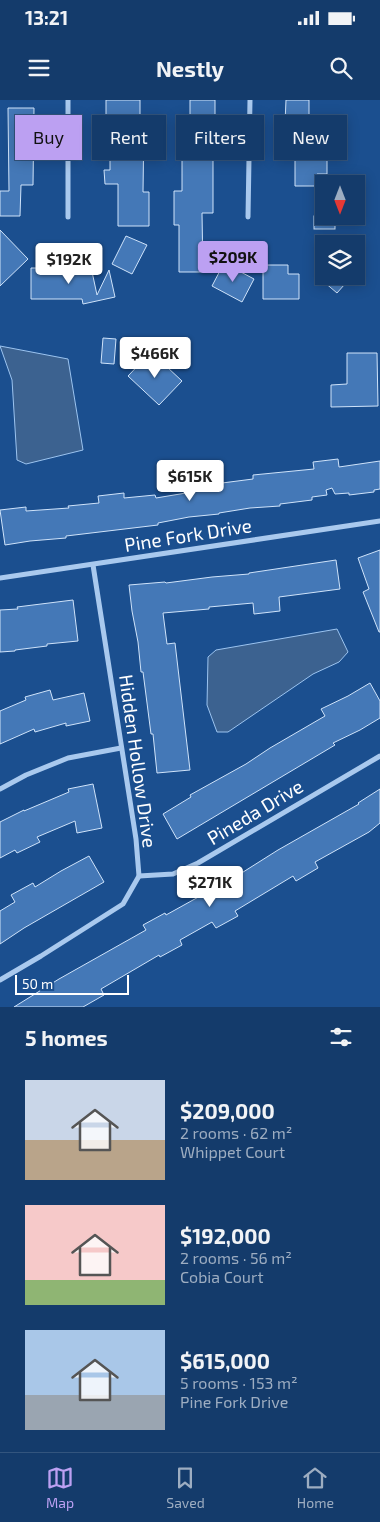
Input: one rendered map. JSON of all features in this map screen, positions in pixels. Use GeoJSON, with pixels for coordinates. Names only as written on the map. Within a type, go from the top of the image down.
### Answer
{"type":"FeatureCollection","features":[{"type":"Feature","properties":{"kind":"street"},"geometry":{"type":"LineString","coordinates":[[68,100],[68,217]]}},
{"type":"Feature","properties":{"kind":"street"},"geometry":{"type":"LineString","coordinates":[[248,217],[250,100]]}},
{"type":"Feature","properties":{"kind":"street","name":"Pine Fork Drive"},"geometry":{"type":"LineString","coordinates":[[0,578],[380,521]]}},
{"type":"Feature","properties":{"kind":"street","name":"Hidden Hollow Drive"},"geometry":{"type":"LineString","coordinates":[[0,980],[123,904],[139,876],[136,839],[94,565]]}},
{"type":"Feature","properties":{"kind":"street"},"geometry":{"type":"LineString","coordinates":[[0,789],[26,774],[68,758],[122,748]]}},
{"type":"Feature","properties":{"kind":"street","name":"Pineda Drive"},"geometry":{"type":"LineString","coordinates":[[139,876],[173,874],[198,863],[380,756]]}},
{"type":"Feature","properties":{"kind":"water"},"geometry":{"type":"Polygon","coordinates":[[[0,346],[68,359],[83,450],[26,464],[17,460],[12,380],[0,346]]]}},
{"type":"Feature","properties":{"kind":"water"},"geometry":{"type":"Polygon","coordinates":[[[337,629],[348,652],[339,662],[313,674],[228,732],[217,732],[207,705],[208,657],[216,650],[337,629]]]}},
{"type":"Feature","properties":{"kind":"building"},"geometry":{"type":"Polygon","coordinates":[[[106,100],[140,100],[140,115],[106,115],[106,100]]]}},
{"type":"Feature","properties":{"kind":"building"},"geometry":{"type":"Polygon","coordinates":[[[190,100],[215,100],[215,115],[190,115],[190,100]]]}},
{"type":"Feature","properties":{"kind":"building"},"geometry":{"type":"Polygon","coordinates":[[[286,100],[309,100],[309,115],[285,115],[286,100]]]}},
{"type":"Feature","properties":{"kind":"building"},"geometry":{"type":"Polygon","coordinates":[[[8,108],[34,108],[34,115],[15,115],[15,160],[33,160],[33,185],[21,185],[20,216],[0,216],[0,191],[9,191],[8,108]]]}},
{"type":"Feature","properties":{"kind":"building"},"geometry":{"type":"Polygon","coordinates":[[[110,160],[143,160],[143,192],[149,192],[149,226],[118,226],[118,184],[105,184],[104,170],[110,170],[110,160]]]}},
{"type":"Feature","properties":{"kind":"building"},"geometry":{"type":"Polygon","coordinates":[[[182,160],[213,160],[213,213],[202,213],[203,272],[179,272],[179,225],[174,225],[174,191],[182,191],[182,160]]]}},
{"type":"Feature","properties":{"kind":"building"},"geometry":{"type":"Polygon","coordinates":[[[295,160],[327,160],[327,174],[315,175],[315,186],[295,186],[295,160]]]}},
{"type":"Feature","properties":{"kind":"building"},"geometry":{"type":"Polygon","coordinates":[[[314,216],[315,225],[335,225],[335,229],[314,229],[314,216]]]}},
{"type":"Feature","properties":{"kind":"building"},"geometry":{"type":"Polygon","coordinates":[[[0,230],[28,259],[0,286],[0,230]]]}},
{"type":"Feature","properties":{"kind":"building"},"geometry":{"type":"Polygon","coordinates":[[[126,236],[147,245],[132,274],[112,264],[126,236]]]}},
{"type":"Feature","properties":{"kind":"building"},"geometry":{"type":"Polygon","coordinates":[[[224,263],[254,279],[242,302],[212,286],[224,263]]]}},
{"type":"Feature","properties":{"kind":"building"},"geometry":{"type":"Polygon","coordinates":[[[263,265],[288,265],[288,274],[299,274],[299,299],[263,299],[263,265]]]}},
{"type":"Feature","properties":{"kind":"building"},"geometry":{"type":"Polygon","coordinates":[[[91,267],[97,295],[109,270],[115,297],[83,304],[82,299],[31,299],[31,268],[65,268],[65,273],[91,267]]]}},
{"type":"Feature","properties":{"kind":"building"},"geometry":{"type":"Polygon","coordinates":[[[328,285],[344,285],[337,293],[328,285]]]}},
{"type":"Feature","properties":{"kind":"building"},"geometry":{"type":"Polygon","coordinates":[[[103,338],[116,339],[114,364],[101,363],[103,338]]]}},
{"type":"Feature","properties":{"kind":"building"},"geometry":{"type":"Polygon","coordinates":[[[151,352],[182,381],[159,405],[128,376],[151,352]]]}},
{"type":"Feature","properties":{"kind":"building"},"geometry":{"type":"Polygon","coordinates":[[[347,353],[377,353],[378,406],[331,407],[331,385],[347,384],[347,353]]]}},
{"type":"Feature","properties":{"kind":"building"},"geometry":{"type":"Polygon","coordinates":[[[338,459],[339,467],[380,461],[380,489],[374,490],[374,492],[349,495],[349,493],[335,494],[332,488],[326,490],[327,495],[312,497],[312,500],[280,504],[280,506],[250,508],[189,517],[158,523],[158,525],[5,545],[0,510],[26,507],[26,511],[69,508],[68,506],[99,503],[98,496],[124,493],[124,498],[155,495],[156,498],[192,492],[191,487],[253,479],[253,475],[314,469],[313,462],[338,459]]]}},
{"type":"Feature","properties":{"kind":"building"},"geometry":{"type":"Polygon","coordinates":[[[380,550],[379,632],[363,592],[369,589],[358,558],[380,550]]]}},
{"type":"Feature","properties":{"kind":"building"},"geometry":{"type":"Polygon","coordinates":[[[336,560],[340,589],[279,597],[280,611],[254,614],[253,603],[163,613],[167,644],[175,643],[190,770],[157,773],[153,734],[151,734],[143,672],[141,672],[129,585],[249,574],[336,560]]]}},
{"type":"Feature","properties":{"kind":"building"},"geometry":{"type":"Polygon","coordinates":[[[73,600],[78,641],[0,652],[0,610],[73,600]]]}},
{"type":"Feature","properties":{"kind":"building"},"geometry":{"type":"Polygon","coordinates":[[[370,683],[380,701],[380,718],[333,743],[335,745],[177,839],[163,814],[191,797],[190,795],[246,764],[325,716],[321,709],[370,683]]]}},
{"type":"Feature","properties":{"kind":"building"},"geometry":{"type":"Polygon","coordinates":[[[50,690],[53,700],[84,693],[90,721],[66,726],[66,723],[35,732],[34,729],[0,744],[0,711],[26,700],[25,697],[50,690]]]}},
{"type":"Feature","properties":{"kind":"building"},"geometry":{"type":"Polygon","coordinates":[[[93,784],[102,828],[77,833],[75,821],[37,837],[40,842],[17,853],[15,850],[0,858],[0,822],[69,792],[68,789],[93,784]]]}},
{"type":"Feature","properties":{"kind":"building"},"geometry":{"type":"Polygon","coordinates":[[[380,789],[380,823],[369,832],[315,862],[318,868],[296,881],[293,876],[235,911],[238,916],[216,928],[212,922],[180,940],[182,945],[160,957],[159,955],[101,989],[104,995],[83,1007],[14,1007],[59,979],[146,930],[143,925],[221,886],[278,850],[359,804],[380,789]]]}},
{"type":"Feature","properties":{"kind":"building"},"geometry":{"type":"Polygon","coordinates":[[[89,856],[104,882],[0,944],[0,911],[15,902],[11,895],[33,883],[35,887],[89,856]]]}}]}
